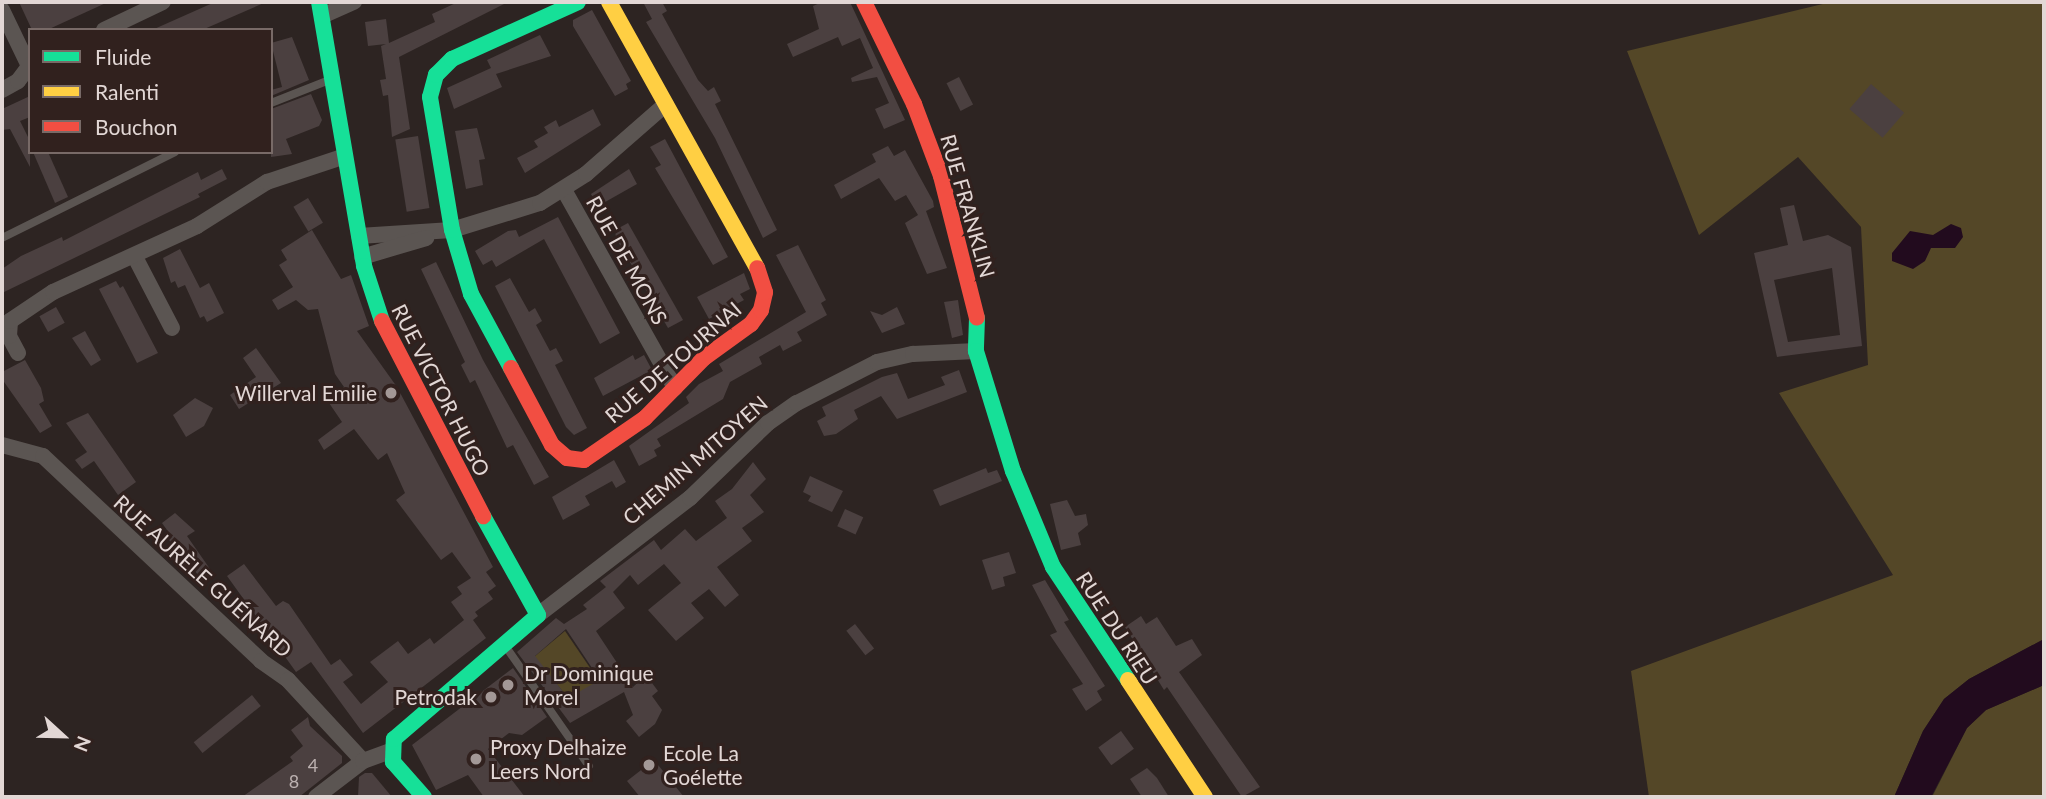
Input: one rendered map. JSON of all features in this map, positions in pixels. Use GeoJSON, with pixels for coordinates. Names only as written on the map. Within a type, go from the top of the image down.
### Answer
{"type":"FeatureCollection","features":[{"type":"Feature","properties":{"kind":"street"},"geometry":{"type":"LineString","coordinates":[[108,28],[163,2]]}},
{"type":"Feature","properties":{"kind":"street"},"geometry":{"type":"LineString","coordinates":[[320,9],[354,2]]}},
{"type":"Feature","properties":{"kind":"street","name":"RUE DE TOURNAI"},"geometry":{"type":"LineString","coordinates":[[578,2],[452,59],[436,75],[430,97],[452,230],[477,309],[559,453],[575,460],[593,457],[658,407],[704,358],[751,324],[761,310],[765,292],[760,274],[609,2]]}},
{"type":"Feature","properties":{"kind":"street","name":"RUE FRANKLIN"},"geometry":{"type":"LineString","coordinates":[[864,2],[914,104],[941,176],[978,322],[976,351]]}},
{"type":"Feature","properties":{"kind":"street","name":"RUE VICTOR HUGO"},"geometry":{"type":"LineString","coordinates":[[320,9],[362,257],[377,311],[398,358],[538,615]]}},
{"type":"Feature","properties":{"kind":"street"},"geometry":{"type":"LineString","coordinates":[[2,10],[28,64]]}},
{"type":"Feature","properties":{"kind":"street"},"geometry":{"type":"LineString","coordinates":[[2,90],[18,81],[28,67]]}},
{"type":"Feature","properties":{"kind":"street"},"geometry":{"type":"LineString","coordinates":[[362,257],[499,219],[564,190],[666,104]]}},
{"type":"Feature","properties":{"kind":"street"},"geometry":{"type":"LineString","coordinates":[[18,353],[9,335],[10,321],[53,292],[135,257],[197,226],[267,182],[345,156]]}},
{"type":"Feature","properties":{"kind":"street","name":"RUE DE MONS"},"geometry":{"type":"LineString","coordinates":[[564,190],[675,388]]}},
{"type":"Feature","properties":{"kind":"street"},"geometry":{"type":"LineString","coordinates":[[359,236],[452,230]]}},
{"type":"Feature","properties":{"kind":"street"},"geometry":{"type":"LineString","coordinates":[[135,257],[172,328]]}},
{"type":"Feature","properties":{"kind":"street","name":"RUE DU RIEU"},"geometry":{"type":"LineString","coordinates":[[976,351],[1013,471],[1053,567],[1205,797]]}},
{"type":"Feature","properties":{"kind":"street","name":"CHEMIN MITOYEN"},"geometry":{"type":"LineString","coordinates":[[538,615],[690,498],[768,423],[797,403],[877,362],[913,354],[976,351]]}},
{"type":"Feature","properties":{"kind":"street","name":"RUE AURÈLE GUÉNARD"},"geometry":{"type":"LineString","coordinates":[[2,445],[43,456],[261,661],[288,680],[363,761]]}},
{"type":"Feature","properties":{"kind":"street"},"geometry":{"type":"LineString","coordinates":[[316,797],[363,761],[390,751],[402,730],[538,615]]}},
{"type":"Feature","properties":{"kind":"street"},"geometry":{"type":"LineString","coordinates":[[390,751],[395,766],[424,797]]}},
{"type":"Feature","properties":{"kind":"lane"},"geometry":{"type":"LineString","coordinates":[[273,102],[331,79]]}},
{"type":"Feature","properties":{"kind":"lane"},"geometry":{"type":"LineString","coordinates":[[2,238],[171,154]]}},
{"type":"Feature","properties":{"kind":"lane"},"geometry":{"type":"LineString","coordinates":[[504,645],[589,766]]}},
{"type":"Feature","properties":{"kind":"shaded area"},"geometry":{"type":"Polygon","coordinates":[[[1831,2],[2044,2],[2044,639],[1969,679],[1944,699],[1923,731],[1894,797],[1649,797],[1631,671],[1893,575],[1779,393],[1868,365],[1861,227],[1798,157],[1699,235],[1627,51],[1831,2]]]}},
{"type":"Feature","properties":{"kind":"shaded area"},"geometry":{"type":"Polygon","coordinates":[[[1951,224],[1961,228],[1963,237],[1955,248],[1931,248],[1925,261],[1913,269],[1892,261],[1892,253],[1910,231],[1933,235],[1951,224]]]}},
{"type":"Feature","properties":{"kind":"shaded area"},"geometry":{"type":"Polygon","coordinates":[[[565,631],[599,681],[569,699],[534,657],[565,631]]]}},
{"type":"Feature","properties":{"kind":"shaded area"},"geometry":{"type":"Polygon","coordinates":[[[2044,639],[2044,685],[1986,710],[1967,728],[1931,797],[1894,797],[1923,731],[1944,699],[1969,679],[2044,639]]]}},
{"type":"Feature","properties":{"kind":"shaded area"},"geometry":{"type":"Polygon","coordinates":[[[2044,685],[2044,797],[1932,797],[1967,728],[1986,710],[2044,685]]]}},
{"type":"Feature","properties":{"kind":"building"},"geometry":{"type":"Polygon","coordinates":[[[19,2],[108,2],[51,28],[31,28],[19,2]]]}},
{"type":"Feature","properties":{"kind":"building"},"geometry":{"type":"Polygon","coordinates":[[[215,2],[266,2],[207,28],[156,28],[215,2]]]}},
{"type":"Feature","properties":{"kind":"building"},"geometry":{"type":"Polygon","coordinates":[[[458,2],[508,2],[399,57],[410,129],[392,137],[388,95],[383,96],[380,80],[386,79],[381,46],[386,44],[368,46],[365,22],[386,19],[389,43],[435,22],[432,14],[458,2]]]}},
{"type":"Feature","properties":{"kind":"building"},"geometry":{"type":"Polygon","coordinates":[[[643,2],[662,2],[667,11],[662,14],[698,80],[708,91],[714,87],[721,101],[715,104],[777,230],[763,238],[715,138],[646,22],[652,19],[643,2]]]}},
{"type":"Feature","properties":{"kind":"building"},"geometry":{"type":"Polygon","coordinates":[[[822,2],[850,2],[905,120],[884,129],[875,109],[889,103],[877,77],[852,82],[851,78],[873,68],[860,38],[842,46],[838,37],[793,57],[787,44],[819,29],[813,6],[822,2]]]}},
{"type":"Feature","properties":{"kind":"building"},"geometry":{"type":"Polygon","coordinates":[[[592,10],[631,81],[626,84],[628,89],[615,96],[573,26],[573,20],[592,10]]]}},
{"type":"Feature","properties":{"kind":"building"},"geometry":{"type":"Polygon","coordinates":[[[540,35],[551,56],[496,74],[502,87],[454,109],[447,88],[491,68],[487,60],[540,35]]]}},
{"type":"Feature","properties":{"kind":"building"},"geometry":{"type":"Polygon","coordinates":[[[292,37],[309,80],[273,95],[273,89],[282,87],[273,42],[292,37]]]}},
{"type":"Feature","properties":{"kind":"building"},"geometry":{"type":"Polygon","coordinates":[[[959,77],[973,105],[961,111],[947,83],[959,77]]]}},
{"type":"Feature","properties":{"kind":"building"},"geometry":{"type":"Polygon","coordinates":[[[1871,84],[1904,113],[1883,138],[1849,109],[1871,84]]]}},
{"type":"Feature","properties":{"kind":"building"},"geometry":{"type":"Polygon","coordinates":[[[311,94],[322,120],[319,126],[286,139],[292,154],[271,157],[273,108],[311,94]]]}},
{"type":"Feature","properties":{"kind":"building"},"geometry":{"type":"Polygon","coordinates":[[[28,97],[28,118],[20,121],[28,137],[30,167],[10,129],[2,130],[2,109],[28,97]]]}},
{"type":"Feature","properties":{"kind":"building"},"geometry":{"type":"Polygon","coordinates":[[[593,109],[601,125],[525,173],[517,158],[538,147],[534,141],[548,133],[544,127],[556,120],[559,127],[593,109]]]}},
{"type":"Feature","properties":{"kind":"building"},"geometry":{"type":"Polygon","coordinates":[[[477,128],[485,159],[479,160],[483,185],[466,189],[455,131],[477,128]]]}},
{"type":"Feature","properties":{"kind":"building"},"geometry":{"type":"Polygon","coordinates":[[[418,136],[429,208],[407,212],[395,140],[418,136]]]}},
{"type":"Feature","properties":{"kind":"building"},"geometry":{"type":"Polygon","coordinates":[[[665,139],[728,257],[713,265],[655,168],[661,165],[650,147],[665,139]]]}},
{"type":"Feature","properties":{"kind":"building"},"geometry":{"type":"Polygon","coordinates":[[[888,146],[894,156],[905,150],[933,201],[934,207],[926,211],[947,268],[927,274],[905,223],[918,215],[906,195],[895,201],[879,178],[841,199],[834,185],[876,162],[872,154],[888,146]]]}},
{"type":"Feature","properties":{"kind":"building"},"geometry":{"type":"Polygon","coordinates":[[[34,154],[49,154],[68,197],[55,203],[34,154]]]}},
{"type":"Feature","properties":{"kind":"building"},"geometry":{"type":"Polygon","coordinates":[[[222,169],[227,179],[198,194],[200,197],[2,293],[2,269],[21,256],[62,237],[63,241],[198,172],[201,180],[222,169]]]}},
{"type":"Feature","properties":{"kind":"building"},"geometry":{"type":"Polygon","coordinates":[[[629,169],[637,184],[598,206],[591,194],[629,169]]]}},
{"type":"Feature","properties":{"kind":"building"},"geometry":{"type":"Polygon","coordinates":[[[308,198],[323,223],[308,232],[293,207],[308,198]]]}},
{"type":"Feature","properties":{"kind":"building"},"geometry":{"type":"Polygon","coordinates":[[[1794,205],[1803,241],[1828,235],[1851,247],[1862,346],[1777,357],[1754,253],[1788,245],[1780,208],[1794,205]],[[1832,268],[1774,280],[1788,342],[1840,335],[1832,268]]]}},
{"type":"Feature","properties":{"kind":"building"},"geometry":{"type":"Polygon","coordinates":[[[558,217],[620,333],[600,344],[544,239],[496,267],[492,260],[483,265],[475,251],[508,231],[516,230],[519,237],[558,217]]]}},
{"type":"Feature","properties":{"kind":"building"},"geometry":{"type":"Polygon","coordinates":[[[628,223],[683,320],[668,328],[616,238],[615,230],[628,223]]]}},
{"type":"Feature","properties":{"kind":"building"},"geometry":{"type":"Polygon","coordinates":[[[312,230],[341,279],[351,275],[369,326],[357,331],[397,387],[493,567],[486,572],[496,586],[488,592],[493,599],[475,612],[478,616],[473,620],[486,638],[363,733],[311,662],[296,672],[227,576],[244,564],[276,606],[283,601],[289,604],[331,665],[340,659],[353,675],[343,682],[361,704],[388,682],[370,662],[398,641],[408,654],[430,638],[434,644],[464,620],[451,602],[462,594],[457,587],[471,578],[452,552],[441,560],[396,500],[405,493],[387,453],[378,460],[354,429],[324,450],[318,440],[342,422],[327,400],[344,387],[335,374],[318,309],[308,310],[296,300],[278,310],[272,300],[293,287],[279,265],[287,260],[281,250],[312,230]]]}},
{"type":"Feature","properties":{"kind":"building"},"geometry":{"type":"Polygon","coordinates":[[[798,245],[826,300],[821,303],[827,315],[797,332],[802,341],[783,351],[780,345],[759,357],[762,364],[730,382],[723,399],[657,439],[661,446],[654,450],[657,456],[639,466],[629,446],[689,403],[686,397],[699,384],[723,371],[719,364],[806,312],[776,255],[798,245]]]}},
{"type":"Feature","properties":{"kind":"building"},"geometry":{"type":"Polygon","coordinates":[[[180,249],[200,288],[209,283],[224,313],[207,322],[204,316],[200,318],[185,285],[178,288],[175,281],[171,283],[163,258],[180,249]]]}},
{"type":"Feature","properties":{"kind":"building"},"geometry":{"type":"Polygon","coordinates":[[[436,262],[483,360],[549,477],[534,485],[513,445],[507,448],[475,380],[470,383],[461,365],[465,362],[421,269],[436,262]]]}},
{"type":"Feature","properties":{"kind":"building"},"geometry":{"type":"Polygon","coordinates":[[[744,273],[750,289],[740,294],[744,300],[709,319],[697,297],[744,273]]]}},
{"type":"Feature","properties":{"kind":"building"},"geometry":{"type":"Polygon","coordinates":[[[510,278],[529,312],[535,308],[542,321],[536,325],[550,351],[556,348],[563,361],[555,365],[587,428],[574,435],[566,427],[495,286],[510,278]]]}},
{"type":"Feature","properties":{"kind":"building"},"geometry":{"type":"Polygon","coordinates":[[[116,281],[120,288],[123,286],[158,353],[137,363],[99,289],[116,281]]]}},
{"type":"Feature","properties":{"kind":"building"},"geometry":{"type":"Polygon","coordinates":[[[958,300],[963,335],[952,338],[944,302],[958,300]]]}},
{"type":"Feature","properties":{"kind":"building"},"geometry":{"type":"Polygon","coordinates":[[[56,307],[65,323],[48,332],[39,316],[56,307]]]}},
{"type":"Feature","properties":{"kind":"building"},"geometry":{"type":"Polygon","coordinates":[[[897,307],[905,324],[882,333],[870,311],[882,315],[897,307]]]}},
{"type":"Feature","properties":{"kind":"building"},"geometry":{"type":"Polygon","coordinates":[[[85,331],[101,360],[91,366],[72,338],[85,331]]]}},
{"type":"Feature","properties":{"kind":"building"},"geometry":{"type":"Polygon","coordinates":[[[256,348],[281,383],[239,409],[230,395],[256,377],[243,358],[256,348]]]}},
{"type":"Feature","properties":{"kind":"building"},"geometry":{"type":"Polygon","coordinates":[[[633,355],[635,360],[644,355],[652,370],[603,396],[594,378],[633,355]]]}},
{"type":"Feature","properties":{"kind":"building"},"geometry":{"type":"Polygon","coordinates":[[[25,360],[41,388],[44,401],[39,404],[52,426],[40,433],[2,379],[2,372],[25,360]]]}},
{"type":"Feature","properties":{"kind":"building"},"geometry":{"type":"Polygon","coordinates":[[[959,370],[967,392],[897,419],[881,396],[854,410],[858,419],[836,434],[824,436],[817,421],[826,416],[822,407],[882,377],[897,373],[908,399],[945,385],[941,377],[959,370]]]}},
{"type":"Feature","properties":{"kind":"building"},"geometry":{"type":"Polygon","coordinates":[[[195,398],[213,408],[204,426],[186,437],[173,415],[195,398]]]}},
{"type":"Feature","properties":{"kind":"building"},"geometry":{"type":"Polygon","coordinates":[[[88,413],[136,482],[118,495],[94,461],[82,469],[75,460],[87,452],[66,423],[88,413]]]}},
{"type":"Feature","properties":{"kind":"building"},"geometry":{"type":"Polygon","coordinates":[[[614,460],[626,482],[616,488],[612,481],[585,496],[590,505],[563,520],[552,497],[614,460]]]}},
{"type":"Feature","properties":{"kind":"building"},"geometry":{"type":"Polygon","coordinates":[[[753,462],[766,479],[750,495],[764,512],[742,528],[752,541],[717,567],[739,595],[725,607],[709,589],[691,603],[704,618],[676,641],[648,610],[681,583],[664,564],[638,585],[630,575],[613,592],[625,608],[596,631],[633,687],[646,675],[658,691],[652,696],[662,710],[655,724],[639,737],[626,721],[633,715],[624,692],[570,723],[517,652],[556,618],[564,624],[587,609],[583,605],[606,587],[600,581],[654,540],[661,550],[685,529],[696,541],[727,518],[715,501],[732,489],[753,462]],[[566,629],[535,656],[568,698],[600,680],[566,629]]]}},
{"type":"Feature","properties":{"kind":"building"},"geometry":{"type":"Polygon","coordinates":[[[986,468],[988,473],[997,470],[1002,481],[940,506],[933,490],[986,468]]]}},
{"type":"Feature","properties":{"kind":"building"},"geometry":{"type":"Polygon","coordinates":[[[810,476],[843,491],[832,512],[808,501],[811,496],[803,492],[810,476]]]}},
{"type":"Feature","properties":{"kind":"building"},"geometry":{"type":"Polygon","coordinates":[[[1067,500],[1075,516],[1086,514],[1088,525],[1078,533],[1081,545],[1061,550],[1050,504],[1067,500]]]}},
{"type":"Feature","properties":{"kind":"building"},"geometry":{"type":"Polygon","coordinates":[[[845,509],[863,517],[856,534],[837,526],[845,509]]]}},
{"type":"Feature","properties":{"kind":"building"},"geometry":{"type":"Polygon","coordinates":[[[175,513],[195,531],[187,536],[210,569],[199,576],[169,540],[172,537],[162,523],[175,513]]]}},
{"type":"Feature","properties":{"kind":"building"},"geometry":{"type":"Polygon","coordinates":[[[1009,552],[1016,573],[1003,577],[1005,586],[992,590],[982,560],[1009,552]]]}},
{"type":"Feature","properties":{"kind":"building"},"geometry":{"type":"Polygon","coordinates":[[[1045,580],[1069,620],[1064,622],[1105,686],[1097,691],[1102,700],[1086,711],[1072,689],[1083,684],[1050,635],[1057,632],[1032,585],[1045,580]]]}},
{"type":"Feature","properties":{"kind":"building"},"geometry":{"type":"Polygon","coordinates":[[[1141,616],[1146,624],[1157,617],[1176,646],[1192,639],[1202,655],[1179,672],[1260,787],[1242,797],[1167,687],[1164,690],[1125,627],[1141,616]]]}},
{"type":"Feature","properties":{"kind":"building"},"geometry":{"type":"Polygon","coordinates":[[[855,624],[874,648],[865,655],[846,631],[855,624]]]}},
{"type":"Feature","properties":{"kind":"building"},"geometry":{"type":"Polygon","coordinates":[[[513,668],[547,717],[522,735],[509,733],[488,749],[525,797],[484,797],[468,775],[436,790],[412,745],[513,668]]]}},
{"type":"Feature","properties":{"kind":"building"},"geometry":{"type":"Polygon","coordinates":[[[252,695],[261,706],[203,753],[194,742],[252,695]]]}},
{"type":"Feature","properties":{"kind":"building"},"geometry":{"type":"Polygon","coordinates":[[[308,717],[310,726],[342,756],[342,763],[299,797],[242,797],[293,761],[290,757],[303,746],[291,730],[308,717]]]}},
{"type":"Feature","properties":{"kind":"building"},"geometry":{"type":"Polygon","coordinates":[[[1121,731],[1134,749],[1111,765],[1098,747],[1121,731]]]}},
{"type":"Feature","properties":{"kind":"building"},"geometry":{"type":"Polygon","coordinates":[[[654,760],[684,797],[640,797],[627,781],[654,760]]]}},
{"type":"Feature","properties":{"kind":"building"},"geometry":{"type":"Polygon","coordinates":[[[1147,768],[1169,797],[1142,797],[1130,779],[1147,768]]]}},
{"type":"Feature","properties":{"kind":"building"},"geometry":{"type":"Polygon","coordinates":[[[372,773],[392,797],[358,797],[359,777],[372,773]]]}},
{"type":"Feature","properties":{"kind":"traffic: fast"},"geometry":{"type":"LineString","coordinates":[[319,2],[364,266],[382,321]]}},
{"type":"Feature","properties":{"kind":"traffic: fast"},"geometry":{"type":"LineString","coordinates":[[511,368],[471,294],[452,230],[430,97],[436,75],[452,59],[578,2]]}},
{"type":"Feature","properties":{"kind":"traffic: fast"},"geometry":{"type":"LineString","coordinates":[[977,318],[976,351],[1013,471],[1053,567],[1128,680]]}},
{"type":"Feature","properties":{"kind":"traffic: fast"},"geometry":{"type":"LineString","coordinates":[[424,797],[393,762],[394,739],[538,615],[483,516]]}},
{"type":"Feature","properties":{"kind":"traffic: slow"},"geometry":{"type":"LineString","coordinates":[[609,2],[757,268]]}},
{"type":"Feature","properties":{"kind":"traffic: slow"},"geometry":{"type":"LineString","coordinates":[[1128,680],[1205,797]]}},
{"type":"Feature","properties":{"kind":"traffic: jam"},"geometry":{"type":"LineString","coordinates":[[864,2],[914,104],[941,176],[977,318]]}},
{"type":"Feature","properties":{"kind":"traffic: jam"},"geometry":{"type":"LineString","coordinates":[[511,368],[552,445],[567,458],[584,460],[645,418],[704,358],[751,324],[761,310],[765,292],[757,268]]}},
{"type":"Feature","properties":{"kind":"traffic: jam"},"geometry":{"type":"LineString","coordinates":[[382,321],[483,516]]}},
{"type":"Feature","properties":{"kind":"place","name":"Willerval Emilie"},"geometry":{"type":"Point","coordinates":[391,393]}},
{"type":"Feature","properties":{"kind":"place","name":"Dr Dominique Morel"},"geometry":{"type":"Point","coordinates":[508,685]}},
{"type":"Feature","properties":{"kind":"place","name":"Petrodak"},"geometry":{"type":"Point","coordinates":[491,697]}},
{"type":"Feature","properties":{"kind":"place","name":"Proxy Delhaize Leers Nord"},"geometry":{"type":"Point","coordinates":[476,759]}},
{"type":"Feature","properties":{"kind":"place","name":"Ecole La Goélette"},"geometry":{"type":"Point","coordinates":[649,765]}}]}
